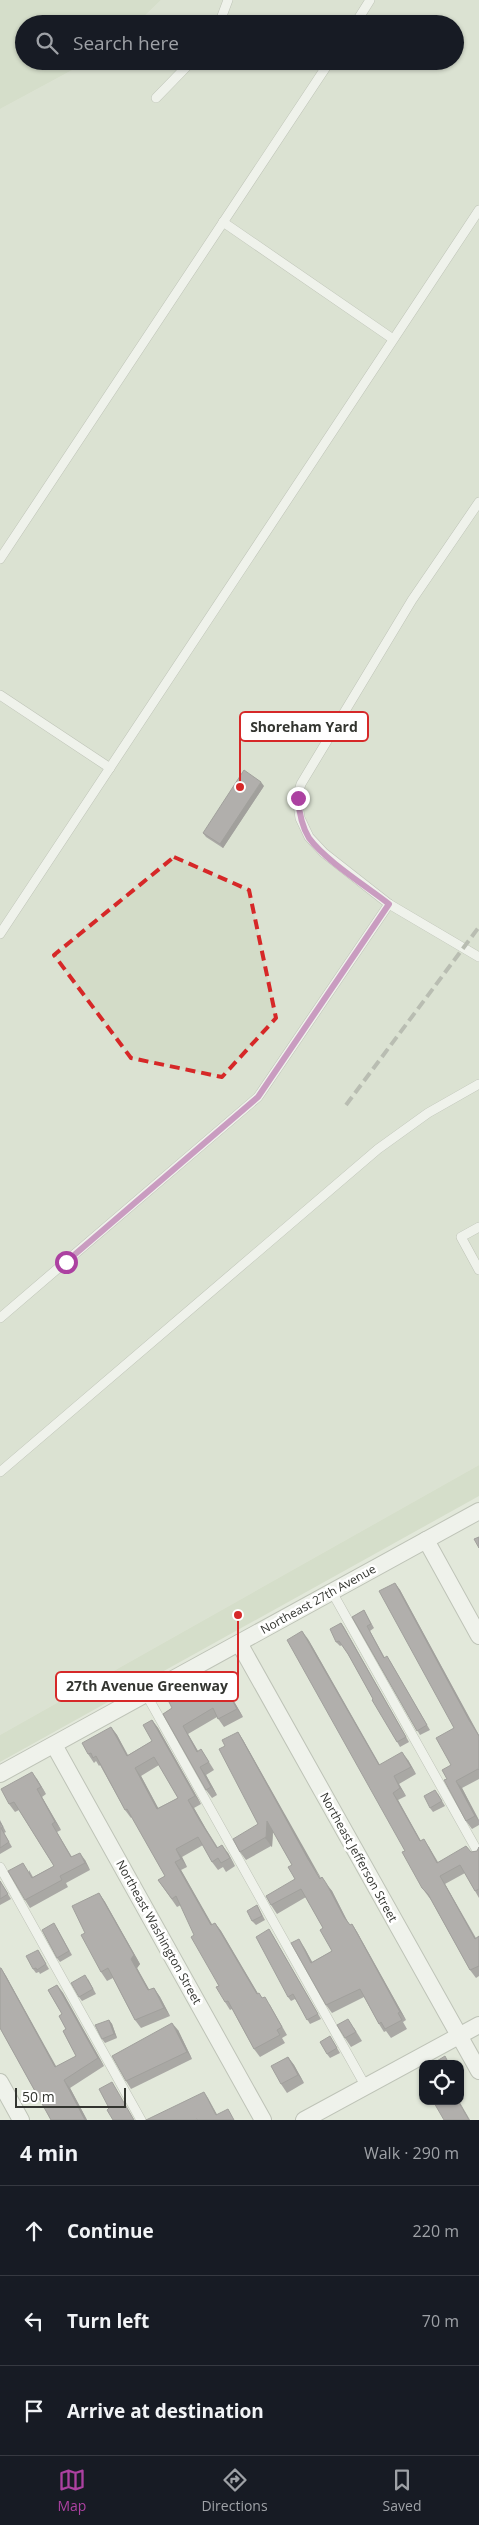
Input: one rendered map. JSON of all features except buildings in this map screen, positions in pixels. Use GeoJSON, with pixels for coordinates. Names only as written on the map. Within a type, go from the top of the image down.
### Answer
{"type":"FeatureCollection","features":[{"type":"Feature","properties":{"kind":"street","name":"Northeast 27th Avenue"},"geometry":{"type":"LineString","coordinates":[[0,1774],[479,1511]]}},
{"type":"Feature","properties":{"kind":"street"},"geometry":{"type":"LineString","coordinates":[[426,1540],[479,1636]]}},
{"type":"Feature","properties":{"kind":"street","name":"Northeast Jefferson Street"},"geometry":{"type":"LineString","coordinates":[[240,1643],[479,2071]]}},
{"type":"Feature","properties":{"kind":"street","name":"Northeast Washington Street"},"geometry":{"type":"LineString","coordinates":[[54,1745],[263,2120]]}},
{"type":"Feature","properties":{"kind":"street"},"geometry":{"type":"LineString","coordinates":[[304,2120],[479,2025]]}},
{"type":"Feature","properties":{"kind":"street"},"geometry":{"type":"LineString","coordinates":[[0,2082],[21,2120]]}},
{"type":"Feature","properties":{"kind":"lane"},"geometry":{"type":"LineString","coordinates":[[222,15],[228,0]]}},
{"type":"Feature","properties":{"kind":"lane"},"geometry":{"type":"LineString","coordinates":[[360,15],[370,0]]}},
{"type":"Feature","properties":{"kind":"lane"},"geometry":{"type":"LineString","coordinates":[[156,98],[183,70]]}},
{"type":"Feature","properties":{"kind":"lane"},"geometry":{"type":"LineString","coordinates":[[0,559],[324,70]]}},
{"type":"Feature","properties":{"kind":"lane"},"geometry":{"type":"LineString","coordinates":[[0,934],[479,210]]}},
{"type":"Feature","properties":{"kind":"lane"},"geometry":{"type":"LineString","coordinates":[[222,222],[393,339]]}},
{"type":"Feature","properties":{"kind":"lane"},"geometry":{"type":"LineString","coordinates":[[479,502],[412,600],[301,784],[298,798],[300,818],[309,838],[324,853],[389,904],[479,956]]}},
{"type":"Feature","properties":{"kind":"lane"},"geometry":{"type":"LineString","coordinates":[[0,695],[110,768]]}},
{"type":"Feature","properties":{"kind":"lane"},"geometry":{"type":"LineString","coordinates":[[0,1318],[258,1097],[389,904]]}},
{"type":"Feature","properties":{"kind":"lane"},"geometry":{"type":"LineString","coordinates":[[0,1472],[378,1149],[428,1113],[479,1084]]}},
{"type":"Feature","properties":{"kind":"lane"},"geometry":{"type":"LineString","coordinates":[[479,1227],[461,1237],[479,1270]]}},
{"type":"Feature","properties":{"kind":"lane"},"geometry":{"type":"LineString","coordinates":[[332,1592],[479,1854]]}},
{"type":"Feature","properties":{"kind":"lane"},"geometry":{"type":"LineString","coordinates":[[146,1694],[366,2087]]}},
{"type":"Feature","properties":{"kind":"lane"},"geometry":{"type":"LineString","coordinates":[[0,1867],[141,2120]]}},
{"type":"Feature","properties":{"kind":"highlighted area"},"geometry":{"type":"Polygon","coordinates":[[[174,857],[249,890],[276,1018],[222,1077],[131,1058],[54,955],[174,857]]]}},
{"type":"Feature","properties":{"kind":"shaded area"},"geometry":{"type":"Polygon","coordinates":[[[0,0],[161,0],[145,15],[15,15],[15,70],[72,70],[0,109],[0,0]]]}},
{"type":"Feature","properties":{"kind":"shaded area"},"geometry":{"type":"Polygon","coordinates":[[[161,0],[479,0],[479,1465],[0,1735],[0,109],[72,70],[464,70],[464,15],[145,15],[161,0]]]}},
{"type":"Feature","properties":{"kind":"shaded area"},"geometry":{"type":"Polygon","coordinates":[[[479,1465],[479,1496],[0,1762],[0,1735],[479,1465]]]}},
{"type":"Feature","properties":{"kind":"railway"},"geometry":{"type":"LineString","coordinates":[[346,1105],[479,927]]}},
{"type":"Feature","properties":{"kind":"place","name":"Shoreham Yard"},"geometry":{"type":"Point","coordinates":[240,787]}},
{"type":"Feature","properties":{"kind":"place","name":"27th Avenue Greenway"},"geometry":{"type":"Point","coordinates":[238,1615]}},
{"type":"Feature","properties":{"kind":"route"},"geometry":{"type":"LineString","coordinates":[[66,1262],[258,1097],[389,904],[324,853],[309,838],[300,818],[298,798]]}}]}
